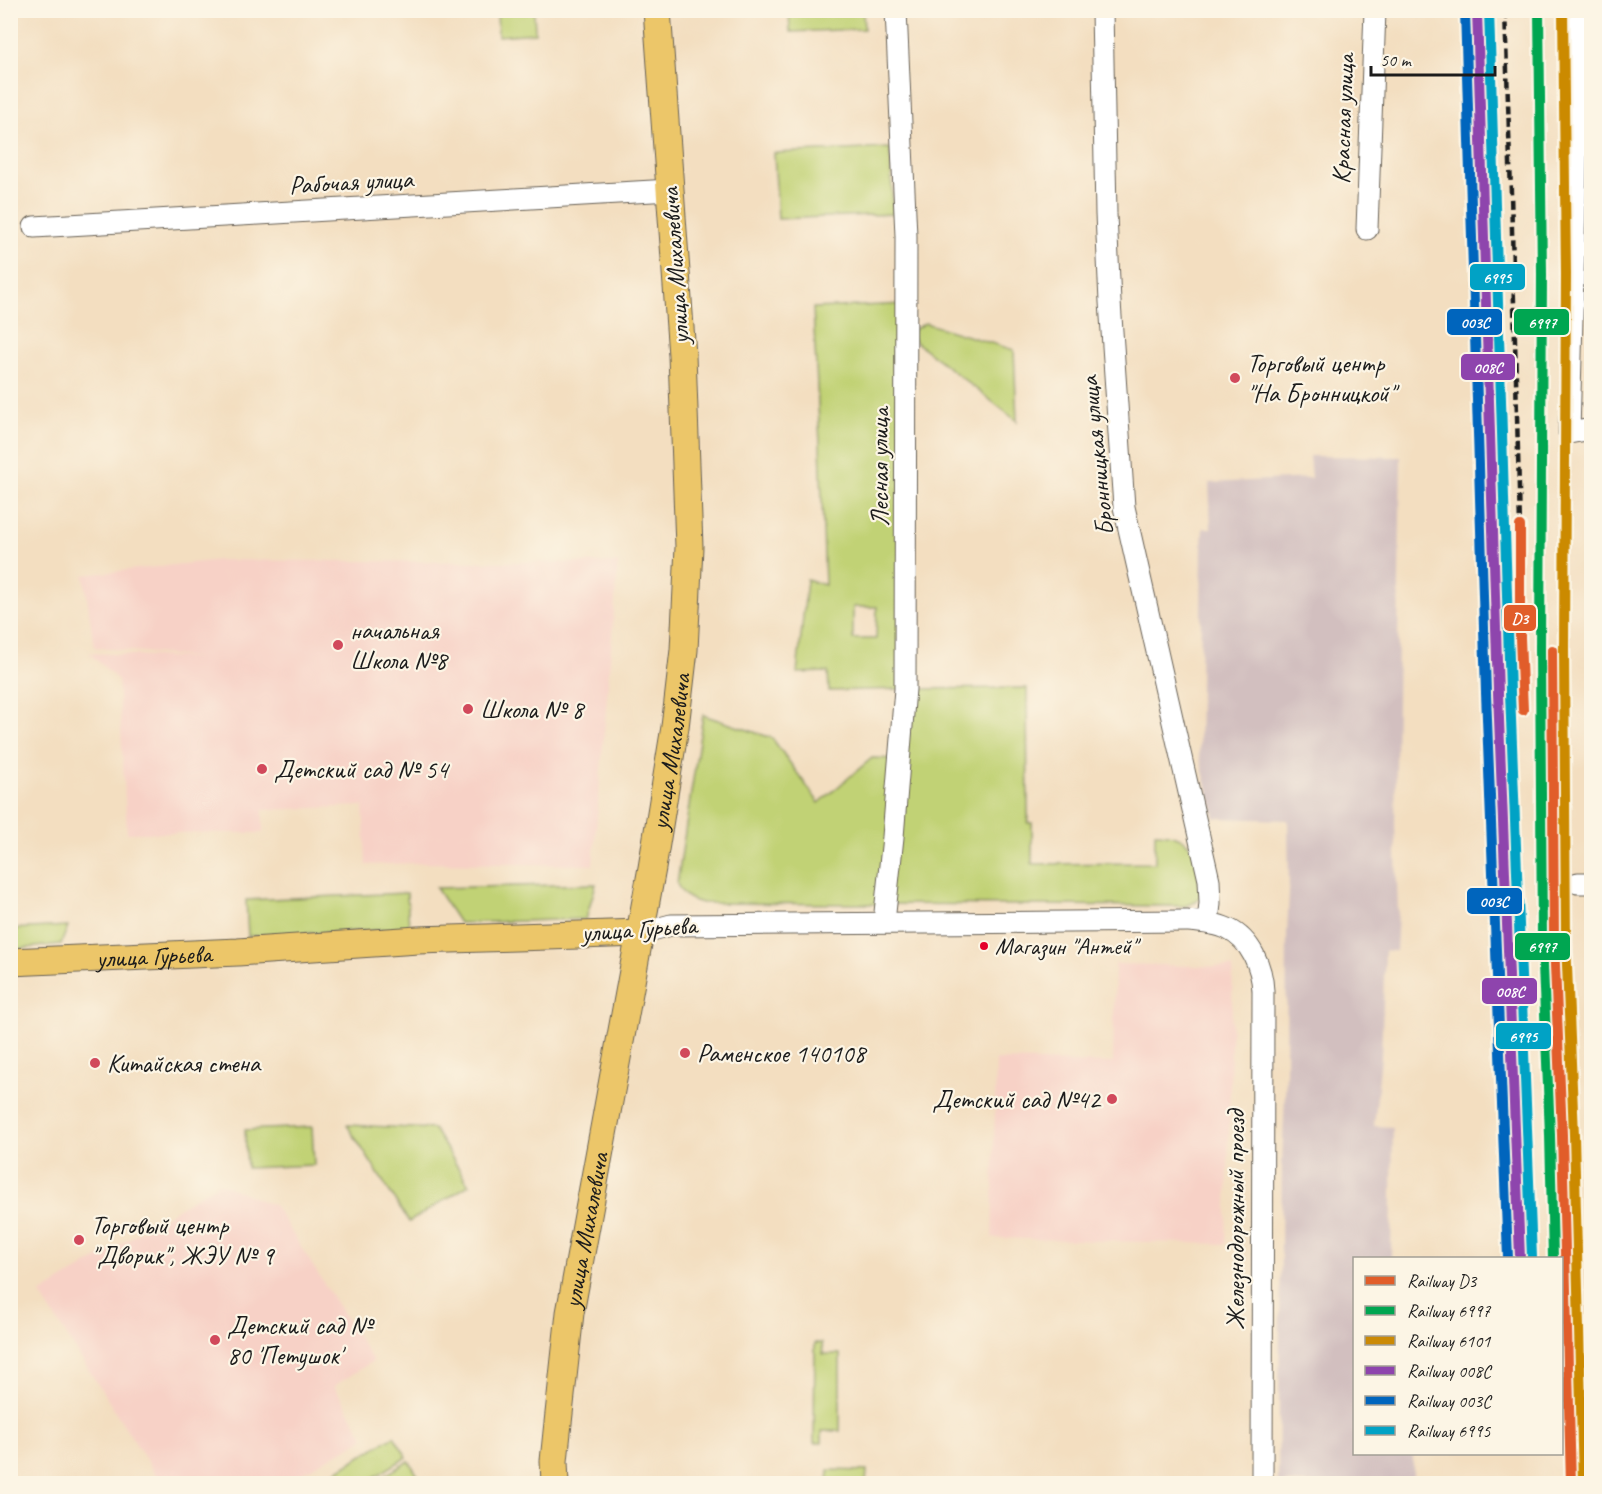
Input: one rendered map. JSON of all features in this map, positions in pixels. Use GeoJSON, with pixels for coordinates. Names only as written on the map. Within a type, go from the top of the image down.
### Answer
{"type":"FeatureCollection","features":[{"type":"Feature","properties":{"kind":"main road","name":"улица Михалевича"},"geometry":{"type":"LineString","coordinates":[[555,1484],[554,1461],[570,1313],[641,933],[676,720],[684,650],[689,547],[688,504],[681,340],[657,10]]}},
{"type":"Feature","properties":{"kind":"main road","name":"улица Гурьева"},"geometry":{"type":"LineString","coordinates":[[10,962],[238,952],[418,940],[641,933]]}},
{"type":"Feature","properties":{"kind":"street","name":"Лесная улица"},"geometry":{"type":"LineString","coordinates":[[884,922],[905,689],[906,247],[896,10]]}},
{"type":"Feature","properties":{"kind":"street","name":"Бронницкая улица"},"geometry":{"type":"LineString","coordinates":[[1102,10],[1107,224],[1124,507],[1209,880],[1208,923]]}},
{"type":"Feature","properties":{"kind":"street","name":"Красная улица"},"geometry":{"type":"LineString","coordinates":[[1367,228],[1375,10]]}},
{"type":"Feature","properties":{"kind":"street"},"geometry":{"type":"LineString","coordinates":[[1580,10],[1569,433],[1592,429]]}},
{"type":"Feature","properties":{"kind":"street","name":"Рабочая улица"},"geometry":{"type":"LineString","coordinates":[[34,228],[670,190]]}},
{"type":"Feature","properties":{"kind":"street","name":"улица Гурьева"},"geometry":{"type":"LineString","coordinates":[[641,933],[671,925],[1187,921],[1208,923],[1228,929],[1245,942],[1255,957]]}},
{"type":"Feature","properties":{"kind":"street","name":"Железнодорожный проезд"},"geometry":{"type":"LineString","coordinates":[[1255,957],[1262,975],[1263,991],[1262,1484]]}},
{"type":"Feature","properties":{"kind":"shaded area"},"geometry":{"type":"Polygon","coordinates":[[[1309,456],[1401,457],[1395,825],[1398,912],[1396,951],[1385,951],[1381,1057],[1374,1126],[1393,1127],[1391,1257],[1353,1257],[1353,1455],[1413,1455],[1413,1483],[1278,1483],[1282,1163],[1289,893],[1288,820],[1215,818],[1199,755],[1202,546],[1203,528],[1211,528],[1209,483],[1311,478],[1309,456]]]}},
{"type":"Feature","properties":{"kind":"shaded area","name":"Школа № 8"},"geometry":{"type":"Polygon","coordinates":[[[219,560],[618,563],[593,865],[415,863],[366,865],[363,806],[263,810],[263,833],[127,833],[118,680],[89,653],[200,658],[94,647],[84,575],[219,560]]]}},
{"type":"Feature","properties":{"kind":"shaded area","name":"Детский сад №42"},"geometry":{"type":"Polygon","coordinates":[[[1115,964],[1233,967],[1226,1244],[992,1238],[996,1060],[1113,1063],[1115,964]]]}},
{"type":"Feature","properties":{"kind":"shaded area","name":"Детский сад № 80 'Петушок'"},"geometry":{"type":"Polygon","coordinates":[[[219,1183],[275,1206],[373,1361],[334,1386],[365,1438],[284,1483],[161,1483],[40,1294],[219,1183]]]}},
{"type":"Feature","properties":{"kind":"green space"},"geometry":{"type":"Polygon","coordinates":[[[497,11],[534,11],[535,33],[498,36],[497,11]]]}},
{"type":"Feature","properties":{"kind":"green space"},"geometry":{"type":"Polygon","coordinates":[[[789,11],[863,11],[864,29],[790,32],[789,11]]]}},
{"type":"Feature","properties":{"kind":"green space"},"geometry":{"type":"Polygon","coordinates":[[[890,148],[893,214],[778,219],[774,153],[890,148]]]}},
{"type":"Feature","properties":{"kind":"green space"},"geometry":{"type":"Polygon","coordinates":[[[907,304],[906,334],[925,323],[1014,350],[1017,421],[907,335],[905,689],[1027,688],[1028,823],[1032,823],[1032,864],[1155,863],[1155,833],[1170,834],[1181,838],[1188,844],[1197,861],[1201,896],[1196,902],[1185,906],[702,903],[687,897],[679,888],[677,884],[703,715],[772,738],[819,803],[872,758],[898,759],[904,689],[829,691],[828,672],[797,673],[807,580],[825,585],[813,308],[907,304]],[[853,607],[853,639],[876,639],[877,607],[853,607]]]}},
{"type":"Feature","properties":{"kind":"green space"},"geometry":{"type":"Polygon","coordinates":[[[596,884],[586,919],[459,923],[436,888],[596,884]]]}},
{"type":"Feature","properties":{"kind":"green space"},"geometry":{"type":"Polygon","coordinates":[[[407,893],[409,929],[248,936],[246,900],[407,893]]]}},
{"type":"Feature","properties":{"kind":"green space"},"geometry":{"type":"Polygon","coordinates":[[[68,926],[61,944],[11,950],[11,929],[68,926]]]}},
{"type":"Feature","properties":{"kind":"green space"},"geometry":{"type":"Polygon","coordinates":[[[347,1125],[434,1129],[469,1185],[409,1222],[347,1125]]]}},
{"type":"Feature","properties":{"kind":"green space"},"geometry":{"type":"Polygon","coordinates":[[[312,1127],[314,1165],[247,1168],[245,1130],[312,1127]]]}},
{"type":"Feature","properties":{"kind":"green space"},"geometry":{"type":"Polygon","coordinates":[[[815,1343],[822,1343],[823,1354],[840,1354],[840,1431],[822,1431],[822,1443],[814,1443],[815,1343]]]}},
{"type":"Feature","properties":{"kind":"green space"},"geometry":{"type":"Polygon","coordinates":[[[394,1436],[407,1457],[365,1483],[317,1483],[394,1436]]]}},
{"type":"Feature","properties":{"kind":"green space"},"geometry":{"type":"Polygon","coordinates":[[[409,1461],[420,1479],[414,1483],[372,1483],[409,1461]]]}},
{"type":"Feature","properties":{"kind":"green space"},"geometry":{"type":"Polygon","coordinates":[[[829,1470],[867,1471],[866,1483],[828,1483],[829,1470]]]}},
{"type":"Feature","properties":{"kind":"railway"},"geometry":{"type":"LineString","coordinates":[[1505,10],[1520,526]]}},
{"type":"Feature","properties":{"kind":"rail line","name":"003С"},"geometry":{"type":"LineString","coordinates":[[1465,10],[1486,693],[1508,1257]]}},
{"type":"Feature","properties":{"kind":"rail line","name":"008С"},"geometry":{"type":"LineString","coordinates":[[1477,10],[1498,693],[1520,1257]]}},
{"type":"Feature","properties":{"kind":"rail line","name":"6995"},"geometry":{"type":"LineString","coordinates":[[1489,10],[1510,693],[1532,1257]]}},
{"type":"Feature","properties":{"kind":"rail line","name":"6997"},"geometry":{"type":"LineString","coordinates":[[1539,10],[1542,274],[1540,650],[1542,941],[1553,1257]]}},
{"type":"Feature","properties":{"kind":"rail line","name":"6101"},"geometry":{"type":"LineString","coordinates":[[1563,10],[1566,274],[1564,650],[1566,941],[1574,1135],[1583,1484]]}},
{"type":"Feature","properties":{"kind":"rail line","name":"D3"},"geometry":{"type":"LineString","coordinates":[[1520,526],[1520,638],[1523,710]]}},
{"type":"Feature","properties":{"kind":"rail line","name":"D3"},"geometry":{"type":"LineString","coordinates":[[1552,650],[1554,941],[1562,1135],[1571,1484]]}},
{"type":"Feature","properties":{"kind":"place","name":"Торговый центр \"На Бронницкой\""},"geometry":{"type":"Point","coordinates":[1235,378]}},
{"type":"Feature","properties":{"kind":"place","name":"начальная Школа №8"},"geometry":{"type":"Point","coordinates":[338,645]}},
{"type":"Feature","properties":{"kind":"place","name":"Школа № 8"},"geometry":{"type":"Point","coordinates":[468,709]}},
{"type":"Feature","properties":{"kind":"place","name":"Детский сад № 54"},"geometry":{"type":"Point","coordinates":[262,769]}},
{"type":"Feature","properties":{"kind":"place","name":"Магазин \"Антей\""},"geometry":{"type":"Point","coordinates":[984,946]}},
{"type":"Feature","properties":{"kind":"place","name":"Раменское 140108"},"geometry":{"type":"Point","coordinates":[685,1053]}},
{"type":"Feature","properties":{"kind":"place","name":"Китайская стена"},"geometry":{"type":"Point","coordinates":[95,1063]}},
{"type":"Feature","properties":{"kind":"place","name":"Детский сад №42"},"geometry":{"type":"Point","coordinates":[1112,1099]}},
{"type":"Feature","properties":{"kind":"place","name":"Торговый центр \"Дворик\", ЖЭУ № 9"},"geometry":{"type":"Point","coordinates":[79,1240]}},
{"type":"Feature","properties":{"kind":"place","name":"Детский сад № 80 'Петушок'"},"geometry":{"type":"Point","coordinates":[215,1340]}}]}
